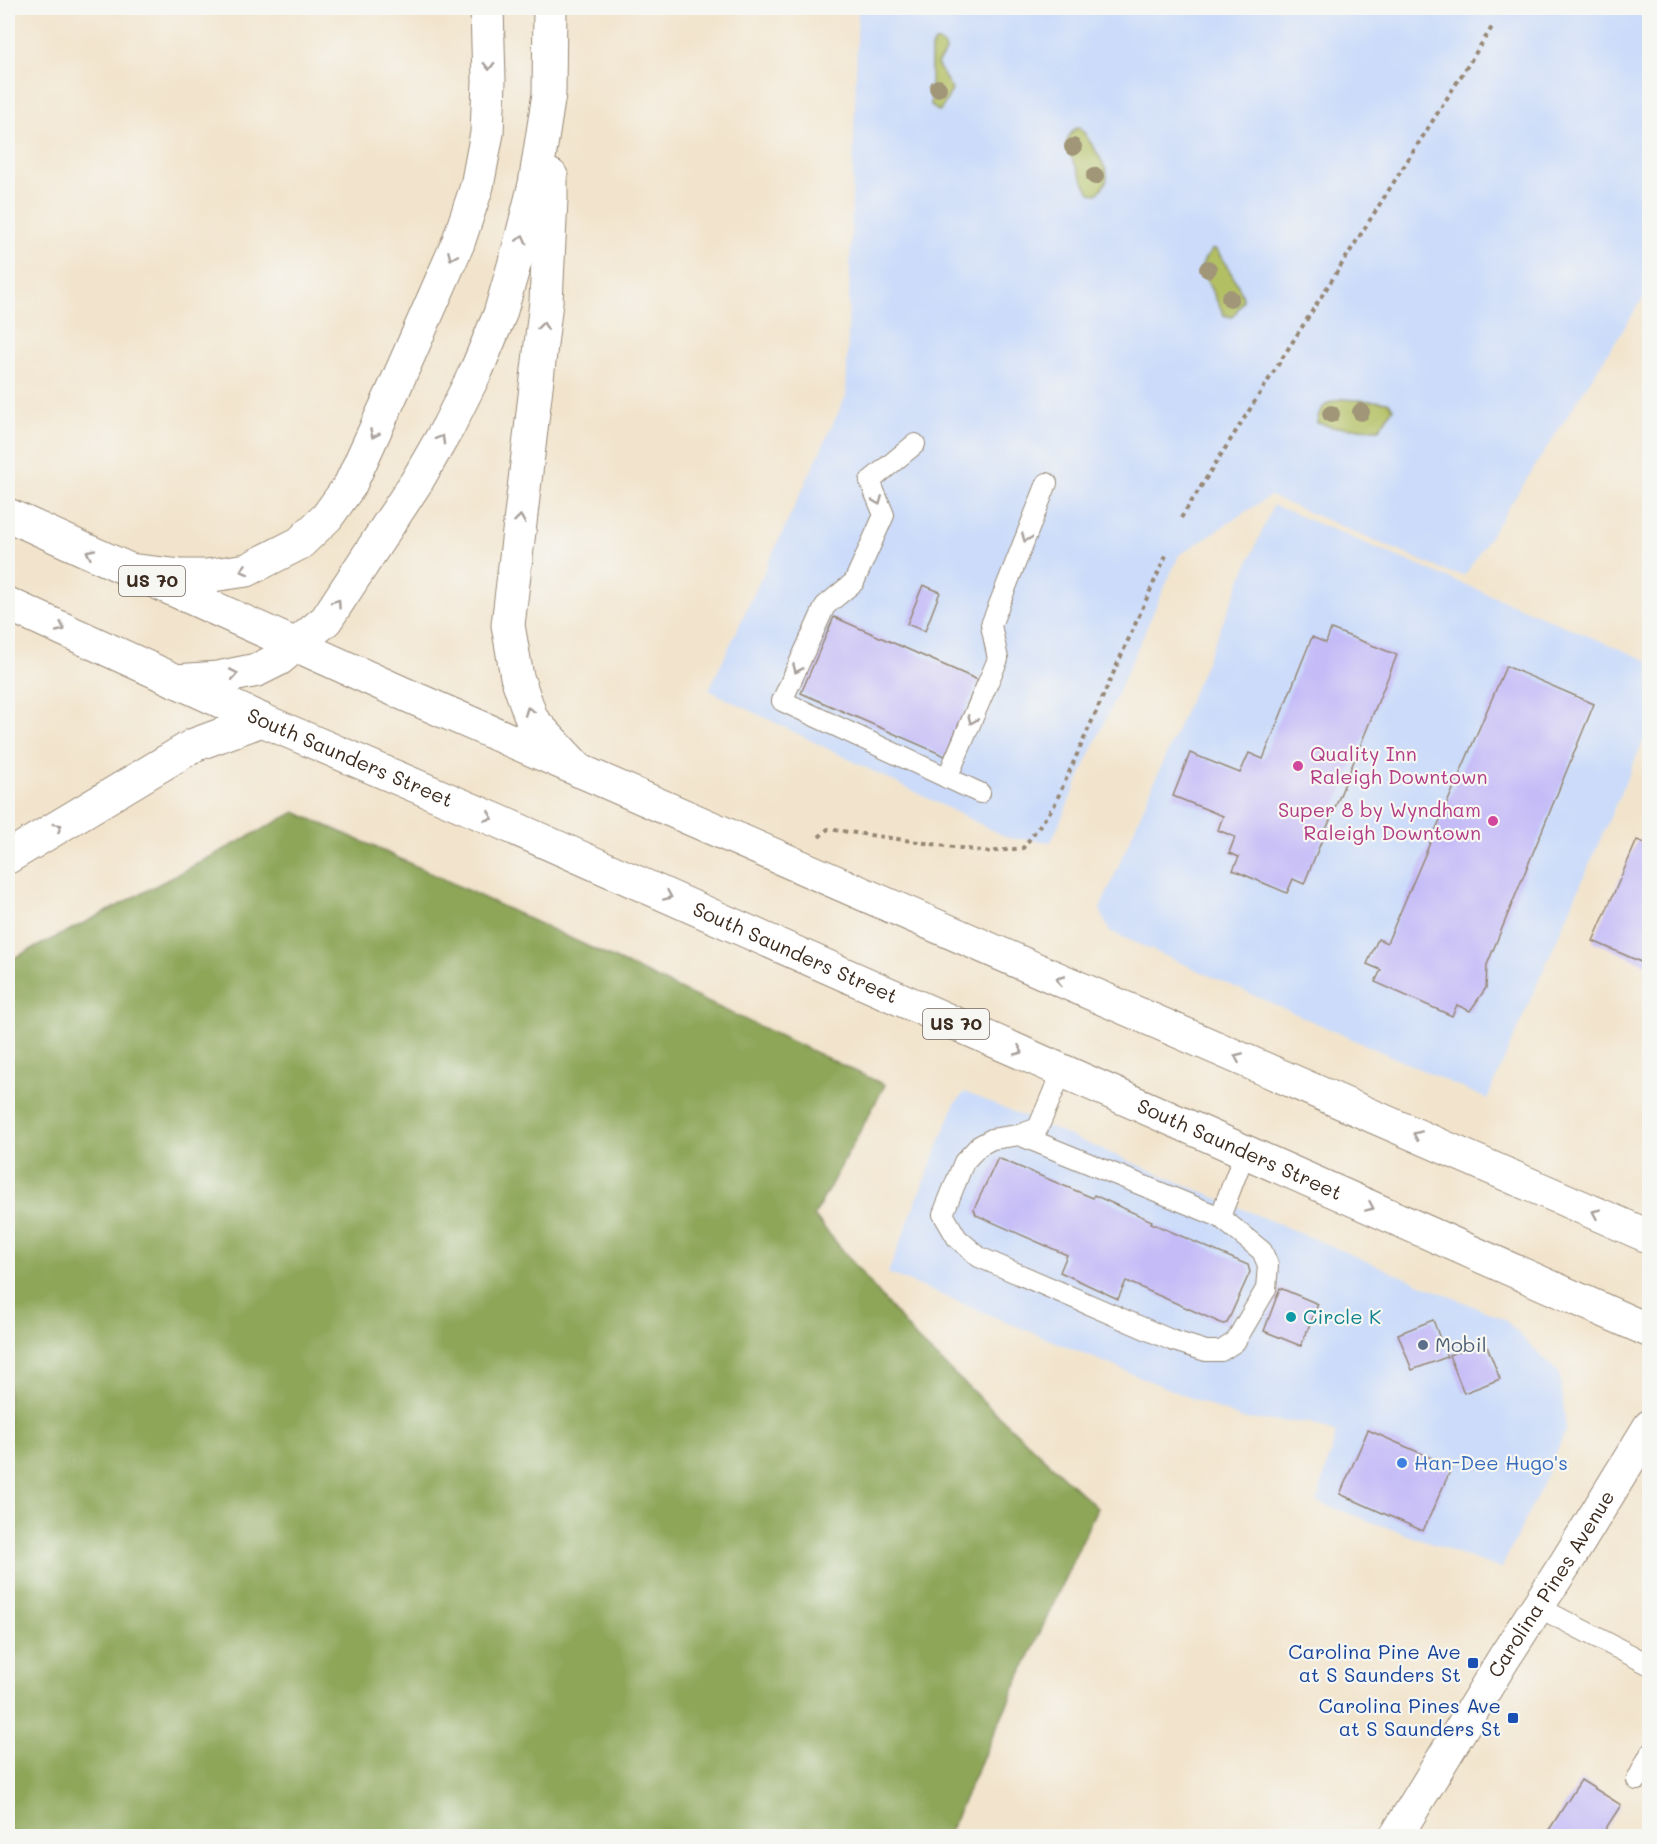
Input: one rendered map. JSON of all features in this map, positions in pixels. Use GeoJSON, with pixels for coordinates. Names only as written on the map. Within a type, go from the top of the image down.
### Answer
{"type":"FeatureCollection","features":[{"type":"Feature","properties":{"kind":"main road"},"geometry":{"type":"LineString","coordinates":[[127,570],[180,576],[206,576],[247,570],[300,543],[327,517],[350,485],[458,243],[477,186],[488,112],[487,8]]}},
{"type":"Feature","properties":{"kind":"main road"},"geometry":{"type":"LineString","coordinates":[[550,8],[551,199],[546,302],[508,625],[517,677],[532,720],[580,771]]}},
{"type":"Feature","properties":{"kind":"main road"},"geometry":{"type":"LineString","coordinates":[[176,681],[218,678],[257,670],[279,659],[297,645],[326,620],[417,481],[448,427],[477,369],[500,314],[535,184],[549,94]]}},
{"type":"Feature","properties":{"kind":"main road","name":"US 70"},"geometry":{"type":"LineString","coordinates":[[8,514],[402,693],[1650,1237]]}},
{"type":"Feature","properties":{"kind":"main road","name":"South Saunders Street"},"geometry":{"type":"LineString","coordinates":[[8,604],[262,720],[498,821],[1650,1331]]}},
{"type":"Feature","properties":{"kind":"main road"},"geometry":{"type":"LineString","coordinates":[[8,857],[194,745],[262,720]]}},
{"type":"Feature","properties":{"kind":"main road","name":"Carolina Pines Avenue"},"geometry":{"type":"LineString","coordinates":[[1396,1836],[1504,1658],[1650,1426]]}},
{"type":"Feature","properties":{"kind":"lane"},"geometry":{"type":"LineString","coordinates":[[915,444],[870,481],[884,515],[854,582],[825,606],[782,701],[980,794]]}},
{"type":"Feature","properties":{"kind":"lane"},"geometry":{"type":"LineString","coordinates":[[947,778],[998,659],[991,625],[1047,483]]}},
{"type":"Feature","properties":{"kind":"lane"},"geometry":{"type":"LineString","coordinates":[[1019,1135],[1220,1217],[1262,1251],[1268,1265],[1266,1289],[1235,1342],[1221,1351],[1206,1351],[1171,1340],[979,1257],[957,1238],[943,1214],[964,1162],[979,1146],[992,1139],[1019,1135],[1038,1128],[1062,1071]]}},
{"type":"Feature","properties":{"kind":"lane"},"geometry":{"type":"LineString","coordinates":[[1220,1217],[1245,1152]]}},
{"type":"Feature","properties":{"kind":"lane"},"geometry":{"type":"LineString","coordinates":[[1538,1607],[1650,1665]]}},
{"type":"Feature","properties":{"kind":"lane"},"geometry":{"type":"LineString","coordinates":[[1637,1780],[1650,1754]]}},
{"type":"Feature","properties":{"kind":"path"},"geometry":{"type":"LineString","coordinates":[[1182,518],[1494,24]]}},
{"type":"Feature","properties":{"kind":"path"},"geometry":{"type":"LineString","coordinates":[[819,838],[828,829],[988,852],[1023,848],[1054,806],[1167,553]]}},
{"type":"Feature","properties":{"kind":"shaded area"},"geometry":{"type":"Polygon","coordinates":[[[858,8],[1649,8],[1649,289],[1465,575],[1450,573],[1270,496],[1179,555],[1051,842],[1008,838],[709,690],[846,396],[858,8]]]}},
{"type":"Feature","properties":{"kind":"shaded area"},"geometry":{"type":"Polygon","coordinates":[[[1273,505],[1649,661],[1649,728],[1487,1099],[1109,931],[1100,909],[1273,505]]]}},
{"type":"Feature","properties":{"kind":"shaded area"},"geometry":{"type":"Polygon","coordinates":[[[965,1092],[1504,1319],[1560,1374],[1566,1429],[1547,1476],[1501,1569],[1317,1502],[1336,1433],[1311,1423],[1242,1419],[888,1273],[955,1103],[965,1092]]]}},
{"type":"Feature","properties":{"kind":"green space"},"geometry":{"type":"Polygon","coordinates":[[[935,42],[945,47],[946,51],[937,64],[952,90],[939,111],[931,105],[931,48],[935,42]]]}},
{"type":"Feature","properties":{"kind":"green space"},"geometry":{"type":"Polygon","coordinates":[[[1079,127],[1096,152],[1107,174],[1106,182],[1097,194],[1090,193],[1066,147],[1070,135],[1079,127]]]}},
{"type":"Feature","properties":{"kind":"green space"},"geometry":{"type":"Polygon","coordinates":[[[1215,249],[1232,274],[1243,300],[1232,317],[1224,315],[1201,269],[1204,260],[1215,249]]]}},
{"type":"Feature","properties":{"kind":"green space"},"geometry":{"type":"Polygon","coordinates":[[[1341,399],[1388,402],[1393,408],[1379,429],[1332,427],[1317,423],[1319,413],[1324,406],[1341,399]]]}},
{"type":"Feature","properties":{"kind":"green space"},"geometry":{"type":"Polygon","coordinates":[[[295,812],[885,1085],[814,1216],[917,1339],[1097,1508],[947,1836],[8,1836],[8,961],[295,812]]]}},
{"type":"Feature","properties":{"kind":"building"},"geometry":{"type":"Polygon","coordinates":[[[923,585],[940,592],[925,631],[907,624],[923,585]]]}},
{"type":"Feature","properties":{"kind":"building"},"geometry":{"type":"Polygon","coordinates":[[[834,617],[978,680],[945,756],[801,693],[834,617]]]}},
{"type":"Feature","properties":{"kind":"building","name":"Quality Inn Raleigh Downtown"},"geometry":{"type":"Polygon","coordinates":[[[1331,629],[1397,655],[1304,884],[1293,879],[1287,893],[1233,870],[1239,857],[1229,853],[1235,837],[1218,830],[1223,816],[1173,796],[1190,753],[1240,773],[1249,753],[1263,759],[1312,637],[1326,643],[1331,629]]]}},
{"type":"Feature","properties":{"kind":"building","name":"Super 8 by Wyndham Raleigh Downtown"},"geometry":{"type":"Polygon","coordinates":[[[1506,666],[1594,704],[1487,965],[1486,988],[1470,1011],[1457,1005],[1452,1016],[1375,982],[1381,970],[1367,964],[1378,939],[1387,943],[1506,666]]]}},
{"type":"Feature","properties":{"kind":"building"},"geometry":{"type":"Polygon","coordinates":[[[1637,840],[1650,845],[1650,966],[1593,941],[1637,840]]]}},
{"type":"Feature","properties":{"kind":"building"},"geometry":{"type":"Polygon","coordinates":[[[998,1158],[1093,1198],[1094,1195],[1152,1221],[1151,1223],[1248,1265],[1250,1272],[1227,1323],[1223,1324],[1126,1281],[1118,1299],[1060,1272],[1067,1255],[976,1215],[974,1209],[998,1158]]]}},
{"type":"Feature","properties":{"kind":"building","name":"Circle K"},"geometry":{"type":"Polygon","coordinates":[[[1280,1288],[1318,1304],[1301,1346],[1264,1331],[1280,1288]]]}},
{"type":"Feature","properties":{"kind":"building","name":"Mobil"},"geometry":{"type":"Polygon","coordinates":[[[1433,1320],[1447,1357],[1412,1370],[1398,1334],[1433,1320]]]}},
{"type":"Feature","properties":{"kind":"building"},"geometry":{"type":"Polygon","coordinates":[[[1485,1341],[1500,1379],[1464,1393],[1449,1355],[1485,1341]]]}},
{"type":"Feature","properties":{"kind":"building"},"geometry":{"type":"Polygon","coordinates":[[[1368,1430],[1452,1467],[1423,1531],[1340,1494],[1368,1430]]]}},
{"type":"Feature","properties":{"kind":"building"},"geometry":{"type":"Polygon","coordinates":[[[1581,1780],[1621,1805],[1601,1836],[1545,1836],[1581,1780]]]}},
{"type":"Feature","properties":{"kind":"place","name":"Quality Inn Raleigh Downtown"},"geometry":{"type":"Point","coordinates":[1298,766]}},
{"type":"Feature","properties":{"kind":"place","name":"Super 8 by Wyndham Raleigh Downtown"},"geometry":{"type":"Point","coordinates":[1493,821]}},
{"type":"Feature","properties":{"kind":"place","name":"Circle K"},"geometry":{"type":"Point","coordinates":[1291,1317]}},
{"type":"Feature","properties":{"kind":"place","name":"Mobil"},"geometry":{"type":"Point","coordinates":[1423,1345]}},
{"type":"Feature","properties":{"kind":"place","name":"Han-Dee Hugo's"},"geometry":{"type":"Point","coordinates":[1402,1463]}},
{"type":"Feature","properties":{"kind":"place","name":"Carolina Pine Ave at S Saunders St"},"geometry":{"type":"Point","coordinates":[1473,1663]}},
{"type":"Feature","properties":{"kind":"place","name":"Carolina Pines Ave at S Saunders St"},"geometry":{"type":"Point","coordinates":[1513,1718]}}]}
